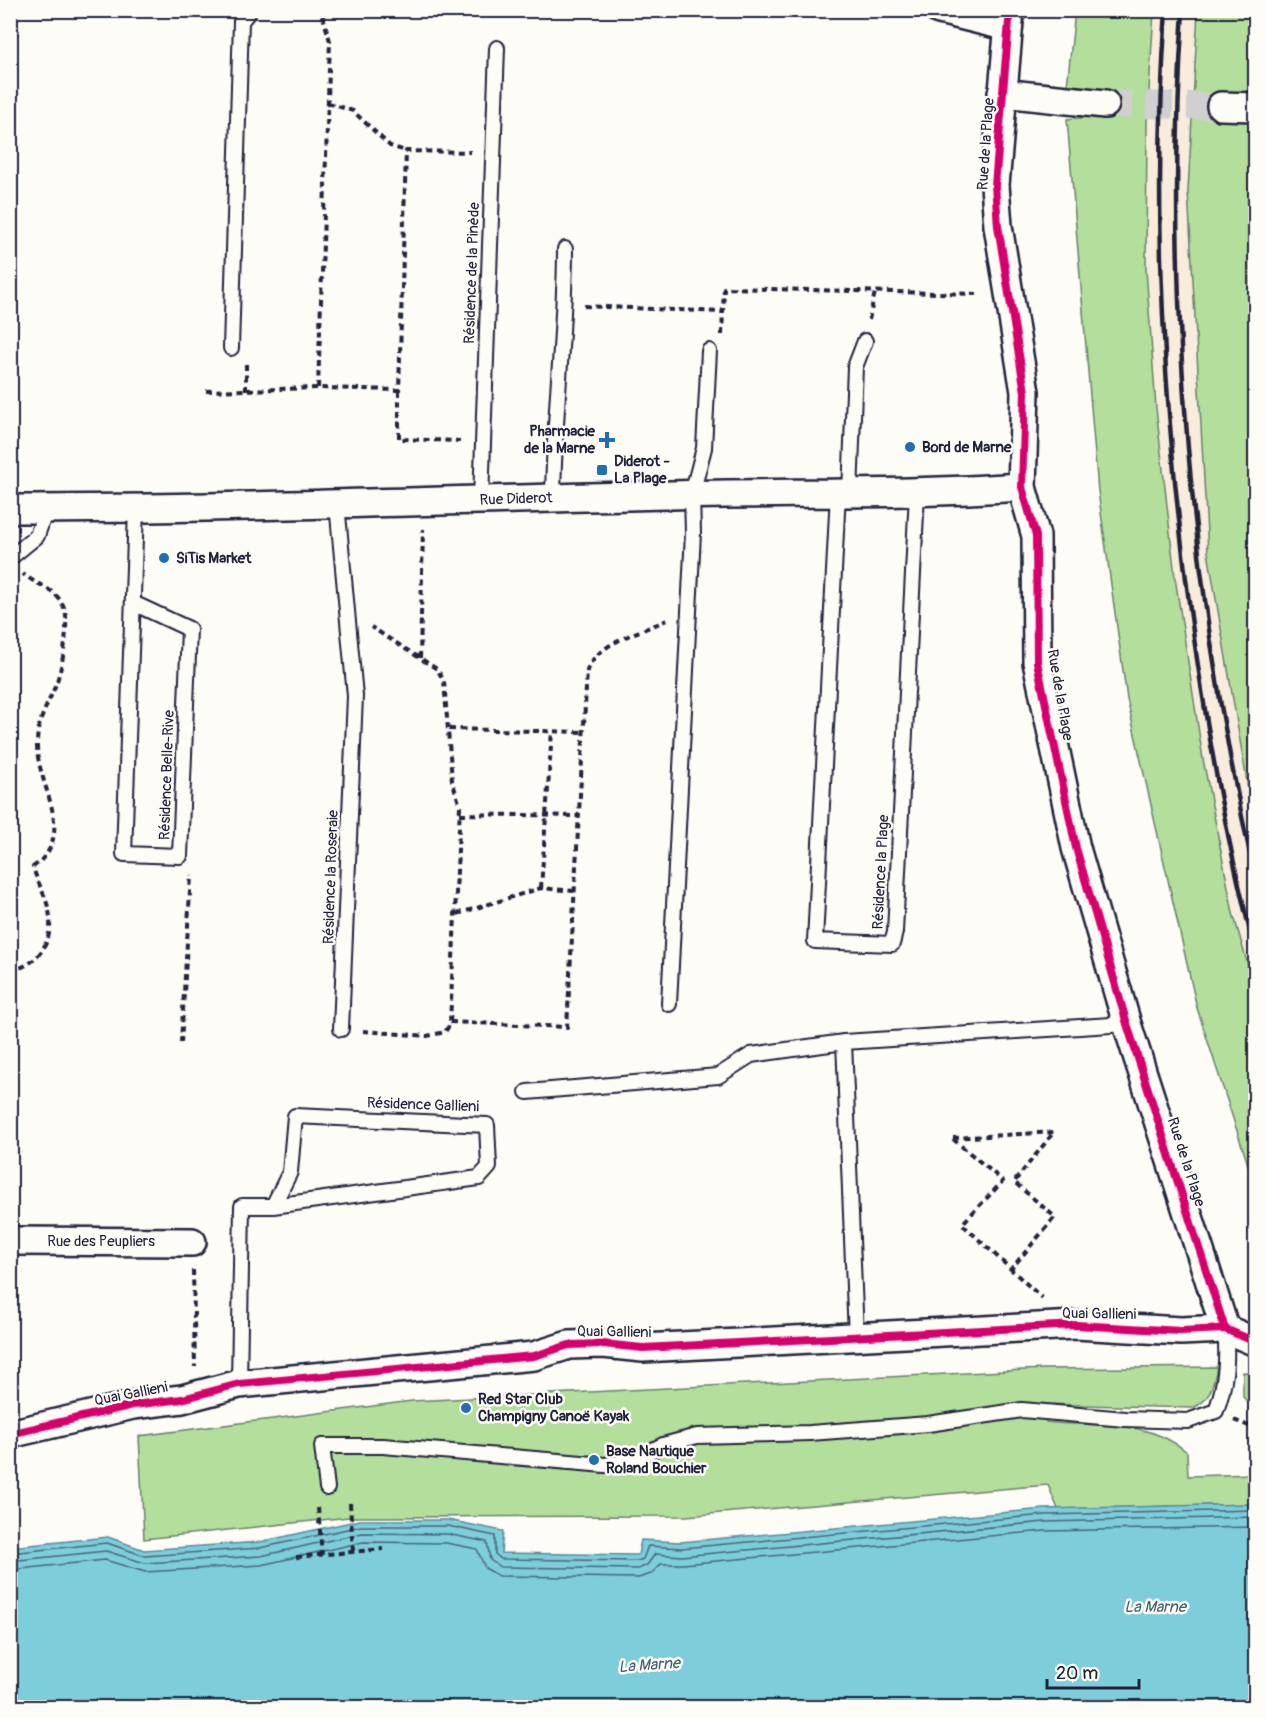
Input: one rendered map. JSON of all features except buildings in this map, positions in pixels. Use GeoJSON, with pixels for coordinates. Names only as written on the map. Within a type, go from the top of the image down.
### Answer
{"type":"FeatureCollection","features":[{"type":"Feature","properties":{"kind":"street"},"geometry":{"type":"LineString","coordinates":[[939,10],[1009,19]]}},
{"type":"Feature","properties":{"kind":"street","name":"Rue de la Plage"},"geometry":{"type":"LineString","coordinates":[[1009,19],[995,185],[998,226],[1025,392],[1022,487],[1036,536],[1037,662],[1076,848],[1127,1024],[1225,1329]]}},
{"type":"Feature","properties":{"kind":"street"},"geometry":{"type":"LineString","coordinates":[[1002,93],[1105,104]]}},
{"type":"Feature","properties":{"kind":"street"},"geometry":{"type":"LineString","coordinates":[[1221,106],[1256,107]]}},
{"type":"Feature","properties":{"kind":"street","name":"Rue Diderot"},"geometry":{"type":"LineString","coordinates":[[10,509],[136,509],[692,494],[917,492],[1022,487]]}},
{"type":"Feature","properties":{"kind":"street","name":"Rue des Peupliers"},"geometry":{"type":"LineString","coordinates":[[10,1241],[192,1242]]}},
{"type":"Feature","properties":{"kind":"street","name":"Quai Gallieni"},"geometry":{"type":"LineString","coordinates":[[10,1434],[133,1405],[195,1395],[238,1384],[534,1356],[569,1345],[603,1344],[643,1348],[1057,1326],[1180,1330],[1225,1329]]}},
{"type":"Feature","properties":{"kind":"street"},"geometry":{"type":"LineString","coordinates":[[1225,1329],[1256,1342]]}},
{"type":"Feature","properties":{"kind":"lane"},"geometry":{"type":"LineString","coordinates":[[231,348],[241,21],[250,10]]}},
{"type":"Feature","properties":{"kind":"lane","name":"Résidence de la Pinède"},"geometry":{"type":"LineString","coordinates":[[481,500],[497,48]]}},
{"type":"Feature","properties":{"kind":"lane"},"geometry":{"type":"LineString","coordinates":[[553,498],[554,448],[565,306],[565,249]]}},
{"type":"Feature","properties":{"kind":"lane"},"geometry":{"type":"LineString","coordinates":[[844,493],[855,367],[865,341]]}},
{"type":"Feature","properties":{"kind":"lane"},"geometry":{"type":"LineString","coordinates":[[669,1004],[689,610],[692,494],[704,448],[709,351]]}},
{"type":"Feature","properties":{"kind":"lane","name":"Résidence la Plage"},"geometry":{"type":"LineString","coordinates":[[844,493],[815,941],[892,944],[895,932],[917,492]]}},
{"type":"Feature","properties":{"kind":"lane","name":"Résidence la Roseraie"},"geometry":{"type":"LineString","coordinates":[[337,504],[355,696],[341,1029]]}},
{"type":"Feature","properties":{"kind":"lane"},"geometry":{"type":"LineString","coordinates":[[10,558],[38,536],[46,509]]}},
{"type":"Feature","properties":{"kind":"lane","name":"Résidence Belle-Rive"},"geometry":{"type":"LineString","coordinates":[[133,603],[189,629],[180,856],[124,854],[136,509]]}},
{"type":"Feature","properties":{"kind":"lane"},"geometry":{"type":"LineString","coordinates":[[527,1092],[718,1076],[751,1055],[844,1042],[1127,1024]]}},
{"type":"Feature","properties":{"kind":"lane"},"geometry":{"type":"LineString","coordinates":[[844,1042],[856,1337]]}},
{"type":"Feature","properties":{"kind":"lane","name":"Résidence Gallieni"},"geometry":{"type":"LineString","coordinates":[[238,1384],[242,1206],[273,1206],[479,1178],[489,1167],[487,1125],[295,1116],[290,1172],[273,1206]]}},
{"type":"Feature","properties":{"kind":"lane"},"geometry":{"type":"LineString","coordinates":[[327,1488],[322,1446],[383,1446],[605,1465],[628,1462],[663,1444],[697,1436],[810,1433],[928,1424],[1022,1410],[1125,1419],[1188,1421],[1216,1411],[1225,1385],[1227,1357],[1225,1329]]}},
{"type":"Feature","properties":{"kind":"path"},"geometry":{"type":"LineString","coordinates":[[318,388],[330,41],[321,10]]}},
{"type":"Feature","properties":{"kind":"path"},"geometry":{"type":"LineString","coordinates":[[328,103],[353,111],[390,146],[406,151],[493,152]]}},
{"type":"Feature","properties":{"kind":"path"},"geometry":{"type":"LineString","coordinates":[[406,151],[399,439],[482,442]]}},
{"type":"Feature","properties":{"kind":"path"},"geometry":{"type":"LineString","coordinates":[[709,351],[722,345],[724,288],[981,294]]}},
{"type":"Feature","properties":{"kind":"path"},"geometry":{"type":"LineString","coordinates":[[865,341],[875,292]]}},
{"type":"Feature","properties":{"kind":"path"},"geometry":{"type":"LineString","coordinates":[[565,306],[722,312]]}},
{"type":"Feature","properties":{"kind":"path"},"geometry":{"type":"LineString","coordinates":[[206,391],[318,388],[399,390]]}},
{"type":"Feature","properties":{"kind":"path"},"geometry":{"type":"LineString","coordinates":[[420,658],[424,501]]}},
{"type":"Feature","properties":{"kind":"path"},"geometry":{"type":"LineString","coordinates":[[10,970],[31,965],[42,951],[50,924],[50,913],[33,867],[45,858],[52,845],[54,832],[51,799],[37,747],[43,710],[56,685],[66,615],[60,598],[48,586],[34,582],[18,570]]}},
{"type":"Feature","properties":{"kind":"path"},"geometry":{"type":"LineString","coordinates":[[450,1022],[567,1027],[586,670],[591,660],[600,651],[689,610]]}},
{"type":"Feature","properties":{"kind":"path"},"geometry":{"type":"LineString","coordinates":[[341,1029],[427,1036],[445,1032],[450,1022],[457,914],[460,814],[452,780],[444,681],[437,669],[348,612]]}},
{"type":"Feature","properties":{"kind":"path"},"geometry":{"type":"LineString","coordinates":[[449,729],[583,732]]}},
{"type":"Feature","properties":{"kind":"path"},"geometry":{"type":"LineString","coordinates":[[541,888],[552,731]]}},
{"type":"Feature","properties":{"kind":"path"},"geometry":{"type":"LineString","coordinates":[[460,814],[578,816]]}},
{"type":"Feature","properties":{"kind":"path"},"geometry":{"type":"LineString","coordinates":[[180,856],[192,876],[181,1043]]}},
{"type":"Feature","properties":{"kind":"path"},"geometry":{"type":"LineString","coordinates":[[457,914],[541,888],[574,891]]}},
{"type":"Feature","properties":{"kind":"path"},"geometry":{"type":"LineString","coordinates":[[1011,1269],[1055,1217],[1014,1182],[1003,1181],[953,1138],[1054,1132],[1014,1182]]}},
{"type":"Feature","properties":{"kind":"path"},"geometry":{"type":"LineString","coordinates":[[1003,1181],[962,1224],[1042,1299],[1057,1326]]}},
{"type":"Feature","properties":{"kind":"path"},"geometry":{"type":"LineString","coordinates":[[192,1242],[195,1395]]}},
{"type":"Feature","properties":{"kind":"path"},"geometry":{"type":"LineString","coordinates":[[350,1503],[353,1552]]}},
{"type":"Feature","properties":{"kind":"path"},"geometry":{"type":"LineString","coordinates":[[318,1506],[322,1555]]}},
{"type":"Feature","properties":{"kind":"path"},"geometry":{"type":"LineString","coordinates":[[296,1557],[383,1549]]}},
{"type":"Feature","properties":{"kind":"shaded area"},"geometry":{"type":"Polygon","coordinates":[[[1075,11],[1255,11],[1255,91],[1236,100],[1256,120],[1255,1186],[1197,1008],[1127,699],[1098,491],[1067,119],[1113,115],[1114,97],[1075,11]]]}},
{"type":"Feature","properties":{"kind":"green space"},"geometry":{"type":"Polygon","coordinates":[[[1075,11],[1154,11],[1147,122],[1146,269],[1156,408],[1175,577],[1203,759],[1233,913],[1255,990],[1255,1186],[1197,1008],[1127,699],[1098,491],[1067,119],[1113,115],[1114,97],[1067,87],[1075,11]]]}},
{"type":"Feature","properties":{"kind":"green space"},"geometry":{"type":"Polygon","coordinates":[[[1198,11],[1255,11],[1255,91],[1236,100],[1256,120],[1255,829],[1208,552],[1188,191],[1198,11]]]}},
{"type":"Feature","properties":{"kind":"green space","name":"Base Nautique Roland Bouchier"},"geometry":{"type":"Polygon","coordinates":[[[1217,1367],[1207,1397],[1193,1408],[1046,1404],[1046,1422],[1120,1426],[1155,1433],[1187,1452],[1188,1476],[1255,1474],[1255,1504],[1058,1509],[1048,1485],[686,1516],[349,1517],[144,1539],[139,1436],[412,1401],[1044,1369],[1217,1367]]]}},
{"type":"Feature","properties":{"kind":"green space"},"geometry":{"type":"Polygon","coordinates":[[[1243,1372],[1255,1373],[1255,1410],[1243,1397],[1243,1372]]]}},
{"type":"Feature","properties":{"kind":"water","name":"La Marne"},"geometry":{"type":"Polygon","coordinates":[[[1255,1504],[1255,1707],[11,1707],[11,1547],[108,1537],[144,1550],[260,1542],[360,1520],[448,1520],[503,1531],[501,1553],[638,1555],[641,1540],[681,1542],[1044,1509],[1255,1504]]]}},
{"type":"Feature","properties":{"kind":"tunnel"},"geometry":{"type":"LineString","coordinates":[[1105,104],[1221,106]]}},
{"type":"Feature","properties":{"kind":"railway"},"geometry":{"type":"LineString","coordinates":[[1166,10],[1160,173],[1161,254],[1169,416],[1197,659],[1222,807],[1256,954]]}},
{"type":"Feature","properties":{"kind":"railway"},"geometry":{"type":"LineString","coordinates":[[1183,10],[1178,119],[1177,229],[1188,448],[1199,557],[1214,666],[1233,774],[1256,881]]}},
{"type":"Feature","properties":{"kind":"cycle path"},"geometry":{"type":"LineString","coordinates":[[1010,10],[995,185],[998,226],[1025,392],[1022,487],[1036,536],[1037,662],[1076,848],[1127,1024],[1225,1329]]}},
{"type":"Feature","properties":{"kind":"cycle path"},"geometry":{"type":"LineString","coordinates":[[10,1434],[133,1405],[182,1399],[239,1384],[534,1356],[569,1345],[603,1344],[643,1348],[1076,1325],[1181,1331],[1225,1329],[1256,1342]]}},
{"type":"Feature","properties":{"kind":"place","name":"Pharmacie de la Marne"},"geometry":{"type":"Point","coordinates":[607,440]}},
{"type":"Feature","properties":{"kind":"place","name":"Bord de Marne"},"geometry":{"type":"Point","coordinates":[910,447]}},
{"type":"Feature","properties":{"kind":"place","name":"Diderot - La Plage"},"geometry":{"type":"Point","coordinates":[602,470]}},
{"type":"Feature","properties":{"kind":"place","name":"SiTis Market"},"geometry":{"type":"Point","coordinates":[164,558]}},
{"type":"Feature","properties":{"kind":"place","name":"Red Star Club Champigny Canoë Kayak"},"geometry":{"type":"Point","coordinates":[466,1408]}},
{"type":"Feature","properties":{"kind":"place","name":"Base Nautique Roland Bouchier"},"geometry":{"type":"Point","coordinates":[594,1460]}}]}
